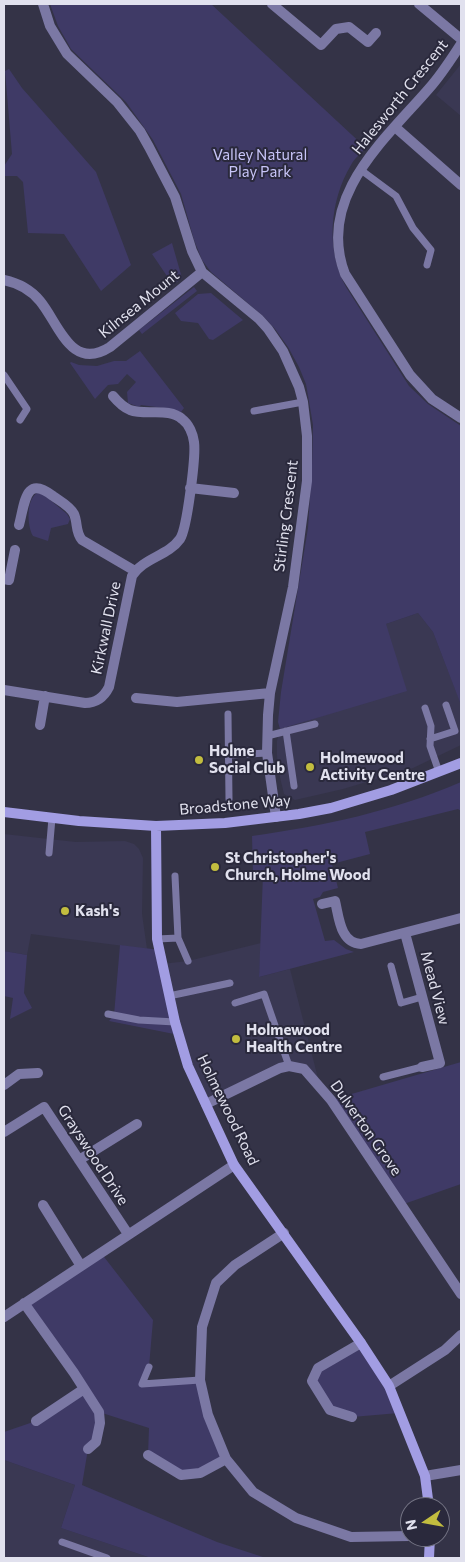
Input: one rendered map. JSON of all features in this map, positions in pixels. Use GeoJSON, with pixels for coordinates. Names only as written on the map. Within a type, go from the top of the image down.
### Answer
{"type":"FeatureCollection","features":[{"type":"Feature","properties":{"kind":"street","name":"Stirling Crescent"},"geometry":{"type":"LineString","coordinates":[[43,4],[53,31],[67,54],[117,102],[150,147],[175,197],[192,251],[202,272],[259,320],[276,340],[290,362],[303,402],[308,456],[307,481],[293,587],[270,693],[267,736],[267,753],[276,817]]}},
{"type":"Feature","properties":{"kind":"street"},"geometry":{"type":"LineString","coordinates":[[272,4],[321,45],[336,29],[349,27],[368,42],[376,33]]}},
{"type":"Feature","properties":{"kind":"street"},"geometry":{"type":"LineString","coordinates":[[419,4],[461,38]]}},
{"type":"Feature","properties":{"kind":"street","name":"Halesworth Crescent"},"geometry":{"type":"LineString","coordinates":[[461,44],[434,84],[371,154],[347,196],[338,231],[338,248],[345,274],[416,384],[440,406],[461,418]]}},
{"type":"Feature","properties":{"kind":"street"},"geometry":{"type":"LineString","coordinates":[[395,126],[461,185]]}},
{"type":"Feature","properties":{"kind":"street","name":"Kilnsea Mount"},"geometry":{"type":"LineString","coordinates":[[4,280],[34,294],[47,310],[67,342],[78,350],[91,354],[110,347],[202,272]]}},
{"type":"Feature","properties":{"kind":"street","name":"Kirkwall Drive"},"geometry":{"type":"LineString","coordinates":[[4,690],[90,702],[100,699],[107,691],[131,581],[135,571],[143,564],[169,549],[181,538],[184,531],[194,441],[187,425],[181,418],[173,414],[131,411],[125,408],[113,396]]}},
{"type":"Feature","properties":{"kind":"street"},"geometry":{"type":"LineString","coordinates":[[19,525],[28,492],[35,487],[43,488],[74,514],[78,534],[82,540],[135,571]]}},
{"type":"Feature","properties":{"kind":"street"},"geometry":{"type":"LineString","coordinates":[[190,488],[234,493]]}},
{"type":"Feature","properties":{"kind":"street"},"geometry":{"type":"LineString","coordinates":[[4,578],[9,580],[15,550]]}},
{"type":"Feature","properties":{"kind":"street"},"geometry":{"type":"LineString","coordinates":[[136,698],[177,702],[270,693]]}},
{"type":"Feature","properties":{"kind":"street"},"geometry":{"type":"LineString","coordinates":[[40,726],[45,696]]}},
{"type":"Feature","properties":{"kind":"street","name":"Broadstone Way"},"geometry":{"type":"LineString","coordinates":[[4,812],[52,818],[156,826],[225,823],[308,813],[354,802],[461,763]]}},
{"type":"Feature","properties":{"kind":"street","name":"Holmewood Road"},"geometry":{"type":"LineString","coordinates":[[156,826],[158,939],[175,1022],[188,1066],[234,1165],[284,1233],[389,1386],[425,1476],[428,1497]]}},
{"type":"Feature","properties":{"kind":"street"},"geometry":{"type":"LineString","coordinates":[[322,904],[335,901],[345,937],[352,942],[361,944],[461,918]]}},
{"type":"Feature","properties":{"kind":"street","name":"Mead View"},"geometry":{"type":"LineString","coordinates":[[404,933],[440,1063],[422,1068]]}},
{"type":"Feature","properties":{"kind":"street"},"geometry":{"type":"LineString","coordinates":[[206,1104],[280,1068],[289,1066]]}},
{"type":"Feature","properties":{"kind":"street","name":"Dulverton Grove"},"geometry":{"type":"LineString","coordinates":[[289,1066],[304,1069],[331,1100],[461,1294]]}},
{"type":"Feature","properties":{"kind":"street"},"geometry":{"type":"LineString","coordinates":[[4,1085],[19,1074],[38,1073]]}},
{"type":"Feature","properties":{"kind":"street","name":"Grayswood Drive"},"geometry":{"type":"LineString","coordinates":[[4,1132],[44,1107],[128,1234]]}},
{"type":"Feature","properties":{"kind":"street"},"geometry":{"type":"LineString","coordinates":[[79,1160],[137,1124]]}},
{"type":"Feature","properties":{"kind":"street"},"geometry":{"type":"LineString","coordinates":[[4,1316],[234,1165]]}},
{"type":"Feature","properties":{"kind":"street"},"geometry":{"type":"LineString","coordinates":[[43,1205],[81,1266]]}},
{"type":"Feature","properties":{"kind":"street"},"geometry":{"type":"LineString","coordinates":[[284,1233],[235,1265],[216,1283],[202,1327],[200,1380],[208,1414],[226,1459],[253,1492],[296,1518],[352,1536],[400,1536]]}},
{"type":"Feature","properties":{"kind":"street"},"geometry":{"type":"LineString","coordinates":[[24,1303],[99,1412],[100,1422],[96,1442],[88,1449]]}},
{"type":"Feature","properties":{"kind":"street"},"geometry":{"type":"LineString","coordinates":[[389,1386],[445,1350],[461,1335]]}},
{"type":"Feature","properties":{"kind":"street"},"geometry":{"type":"LineString","coordinates":[[352,1417],[330,1410],[312,1381],[318,1368],[361,1343]]}},
{"type":"Feature","properties":{"kind":"street"},"geometry":{"type":"LineString","coordinates":[[36,1421],[84,1388]]}},
{"type":"Feature","properties":{"kind":"street"},"geometry":{"type":"LineString","coordinates":[[148,1455],[181,1475],[200,1473],[226,1459]]}},
{"type":"Feature","properties":{"kind":"street"},"geometry":{"type":"LineString","coordinates":[[425,1476],[461,1470]]}},
{"type":"Feature","properties":{"kind":"lane"},"geometry":{"type":"LineString","coordinates":[[361,170],[396,196],[413,228],[431,250],[427,265]]}},
{"type":"Feature","properties":{"kind":"lane"},"geometry":{"type":"LineString","coordinates":[[5,378],[27,409],[20,420]]}},
{"type":"Feature","properties":{"kind":"lane"},"geometry":{"type":"LineString","coordinates":[[254,411],[303,402]]}},
{"type":"Feature","properties":{"kind":"lane"},"geometry":{"type":"LineString","coordinates":[[430,739],[455,731],[446,704]]}},
{"type":"Feature","properties":{"kind":"lane"},"geometry":{"type":"LineString","coordinates":[[425,708],[431,726],[430,746],[438,772]]}},
{"type":"Feature","properties":{"kind":"lane"},"geometry":{"type":"LineString","coordinates":[[228,714],[229,799]]}},
{"type":"Feature","properties":{"kind":"lane"},"geometry":{"type":"LineString","coordinates":[[267,736],[315,724]]}},
{"type":"Feature","properties":{"kind":"lane"},"geometry":{"type":"LineString","coordinates":[[286,731],[294,786]]}},
{"type":"Feature","properties":{"kind":"lane"},"geometry":{"type":"LineString","coordinates":[[229,755],[267,753]]}},
{"type":"Feature","properties":{"kind":"lane"},"geometry":{"type":"LineString","coordinates":[[49,853],[52,818]]}},
{"type":"Feature","properties":{"kind":"lane"},"geometry":{"type":"LineString","coordinates":[[175,876],[178,938],[188,962]]}},
{"type":"Feature","properties":{"kind":"lane"},"geometry":{"type":"LineString","coordinates":[[158,939],[178,938]]}},
{"type":"Feature","properties":{"kind":"lane"},"geometry":{"type":"LineString","coordinates":[[392,966],[401,1003],[422,997]]}},
{"type":"Feature","properties":{"kind":"lane"},"geometry":{"type":"LineString","coordinates":[[169,996],[230,983]]}},
{"type":"Feature","properties":{"kind":"lane"},"geometry":{"type":"LineString","coordinates":[[235,1003],[264,994],[289,1066]]}},
{"type":"Feature","properties":{"kind":"lane"},"geometry":{"type":"LineString","coordinates":[[108,1014],[139,1020],[175,1022]]}},
{"type":"Feature","properties":{"kind":"lane"},"geometry":{"type":"LineString","coordinates":[[383,1078],[422,1068]]}},
{"type":"Feature","properties":{"kind":"lane"},"geometry":{"type":"LineString","coordinates":[[148,1367],[142,1384],[200,1380]]}},
{"type":"Feature","properties":{"kind":"lane"},"geometry":{"type":"LineString","coordinates":[[62,1542],[107,1558]]}},
{"type":"Feature","properties":{"kind":"shaded area"},"geometry":{"type":"Polygon","coordinates":[[[461,64],[461,116],[436,95],[461,64]]]}},
{"type":"Feature","properties":{"kind":"shaded area"},"geometry":{"type":"Polygon","coordinates":[[[418,613],[433,632],[461,705],[461,745],[413,768],[343,789],[295,800],[284,794],[277,755],[277,741],[280,729],[331,713],[386,624],[418,613]]]}},
{"type":"Feature","properties":{"kind":"shaded area"},"geometry":{"type":"Polygon","coordinates":[[[4,834],[76,842],[125,841],[134,844],[139,849],[143,858],[142,914],[147,949],[31,934],[27,955],[4,951],[4,834]]]}},
{"type":"Feature","properties":{"kind":"shaded area"},"geometry":{"type":"Polygon","coordinates":[[[261,943],[259,977],[290,969],[320,1086],[304,1069],[289,1066],[206,1104],[199,1091],[162,964],[188,961],[261,943]]]}},
{"type":"Feature","properties":{"kind":"shaded area"},"geometry":{"type":"Polygon","coordinates":[[[4,1460],[75,1485],[61,1528],[151,1558],[4,1558],[4,1460]]]}},
{"type":"Feature","properties":{"kind":"green space","name":"Valley Natural Play Park"},"geometry":{"type":"Polygon","coordinates":[[[50,4],[211,4],[366,148],[352,163],[338,194],[333,226],[335,258],[346,287],[409,386],[428,404],[461,426],[461,705],[433,632],[418,613],[386,624],[407,691],[280,729],[278,722],[281,692],[308,528],[313,425],[306,384],[288,347],[275,329],[263,316],[211,272],[202,260],[194,240],[181,194],[153,140],[126,102],[71,49],[58,26],[50,4]]]}},
{"type":"Feature","properties":{"kind":"green space"},"geometry":{"type":"Polygon","coordinates":[[[9,69],[22,88],[96,172],[131,265],[101,291],[64,234],[28,233],[23,182],[17,176],[4,176],[4,166],[12,154],[5,71],[9,69]]]}},
{"type":"Feature","properties":{"kind":"green space"},"geometry":{"type":"Polygon","coordinates":[[[172,243],[182,278],[173,285],[152,254],[172,243]]]}},
{"type":"Feature","properties":{"kind":"green space"},"geometry":{"type":"Polygon","coordinates":[[[194,287],[197,291],[142,334],[139,330],[194,287]]]}},
{"type":"Feature","properties":{"kind":"green space"},"geometry":{"type":"Polygon","coordinates":[[[211,293],[243,320],[213,340],[209,339],[198,323],[181,321],[175,313],[198,294],[211,293]]]}},
{"type":"Feature","properties":{"kind":"green space"},"geometry":{"type":"Polygon","coordinates":[[[140,351],[184,408],[181,412],[141,405],[139,407],[128,403],[127,392],[136,382],[127,374],[118,384],[108,385],[95,399],[70,363],[97,366],[114,361],[126,361],[140,351]]]}},
{"type":"Feature","properties":{"kind":"green space"},"geometry":{"type":"Polygon","coordinates":[[[37,493],[43,494],[67,514],[70,519],[68,524],[51,528],[48,541],[33,536],[31,532],[29,507],[33,496],[37,493]]]}},
{"type":"Feature","properties":{"kind":"green space"},"geometry":{"type":"Polygon","coordinates":[[[461,782],[461,811],[458,809],[365,832],[370,854],[332,864],[338,888],[323,892],[320,897],[313,899],[325,941],[334,940],[346,949],[354,952],[259,977],[263,875],[253,875],[252,836],[358,816],[409,802],[461,782]]]}},
{"type":"Feature","properties":{"kind":"green space"},"geometry":{"type":"Polygon","coordinates":[[[120,945],[160,950],[179,1035],[109,1021],[114,1015],[120,945]]]}},
{"type":"Feature","properties":{"kind":"green space"},"geometry":{"type":"Polygon","coordinates":[[[4,951],[27,955],[24,993],[32,1008],[10,1019],[13,998],[4,996],[4,951]]]}},
{"type":"Feature","properties":{"kind":"green space"},"geometry":{"type":"Polygon","coordinates":[[[461,1062],[461,1184],[401,1205],[331,1100],[461,1062]]]}},
{"type":"Feature","properties":{"kind":"green space"},"geometry":{"type":"Polygon","coordinates":[[[101,1253],[153,1320],[149,1367],[142,1384],[200,1380],[226,1459],[181,1475],[148,1455],[149,1428],[99,1412],[100,1423],[88,1449],[82,1485],[217,1542],[266,1558],[151,1558],[61,1528],[75,1485],[4,1460],[4,1432],[36,1421],[84,1388],[24,1303],[101,1253]]]}},
{"type":"Feature","properties":{"kind":"green space"},"geometry":{"type":"Polygon","coordinates":[[[361,1343],[399,1413],[352,1417],[330,1410],[312,1381],[318,1368],[361,1343]]]}},
{"type":"Feature","properties":{"kind":"place","name":"Holme Social Club"},"geometry":{"type":"Point","coordinates":[199,760]}},
{"type":"Feature","properties":{"kind":"place","name":"Holmewood Activity Centre"},"geometry":{"type":"Point","coordinates":[310,767]}},
{"type":"Feature","properties":{"kind":"place","name":"St Christopher's Church, Holme Wood"},"geometry":{"type":"Point","coordinates":[215,867]}},
{"type":"Feature","properties":{"kind":"place","name":"Kash's"},"geometry":{"type":"Point","coordinates":[65,911]}},
{"type":"Feature","properties":{"kind":"place","name":"Holmewood Health Centre"},"geometry":{"type":"Point","coordinates":[236,1039]}}]}
